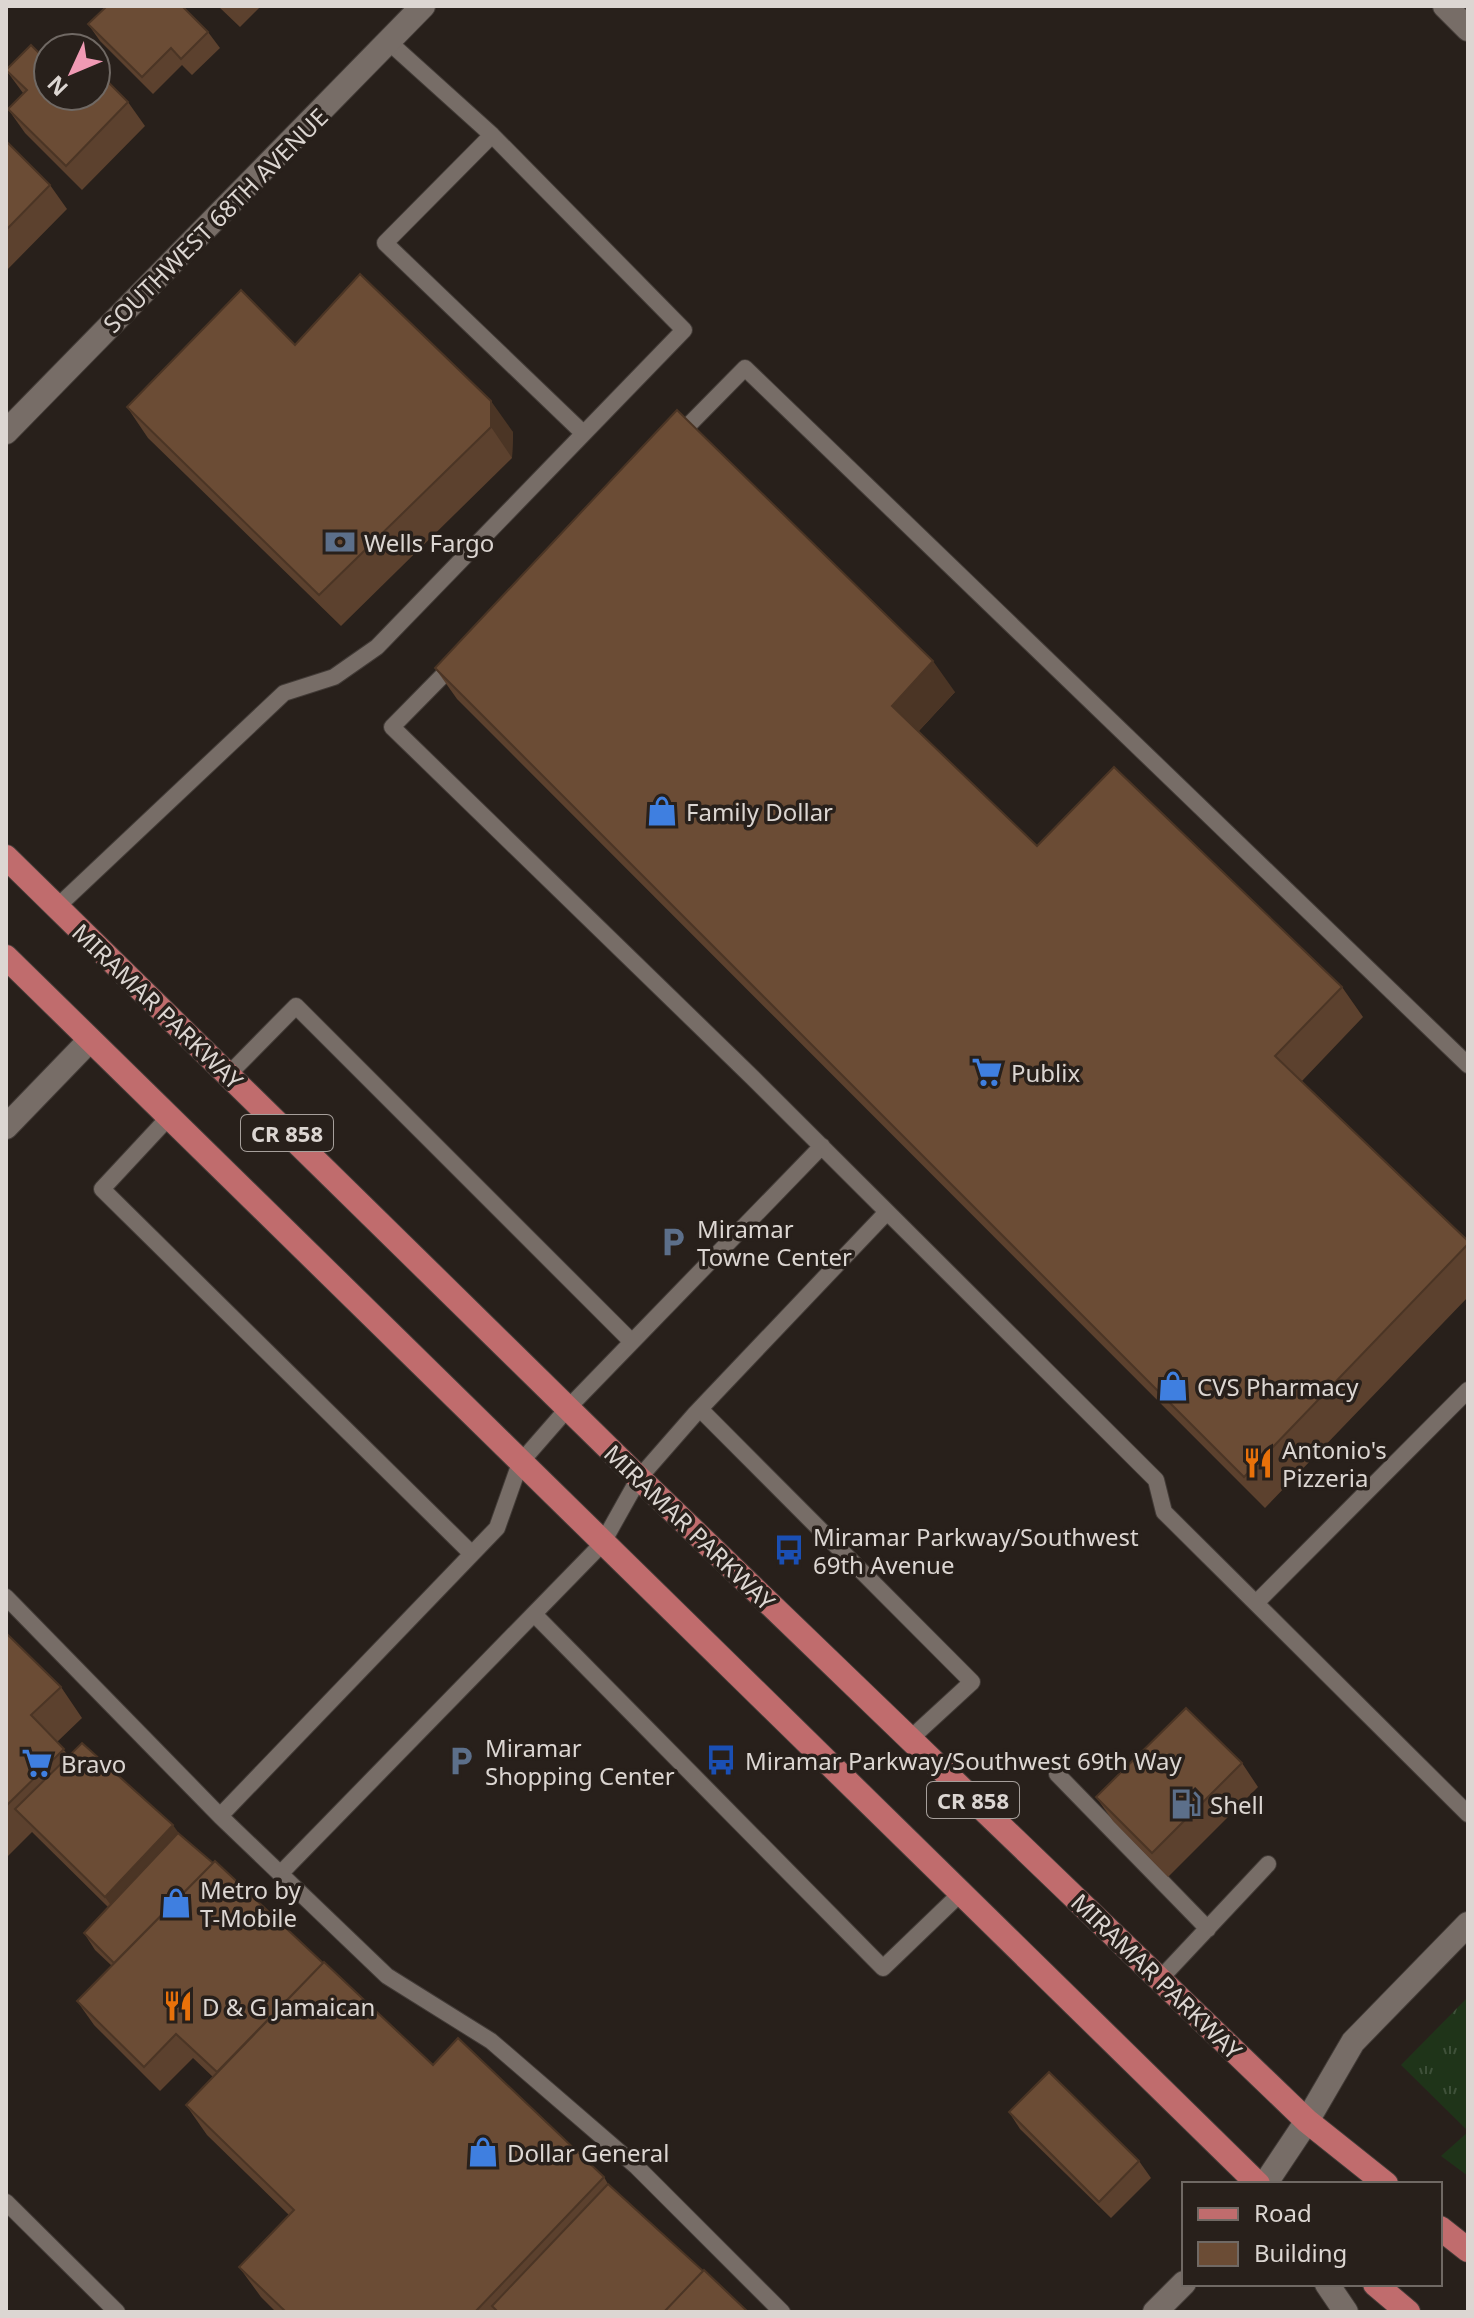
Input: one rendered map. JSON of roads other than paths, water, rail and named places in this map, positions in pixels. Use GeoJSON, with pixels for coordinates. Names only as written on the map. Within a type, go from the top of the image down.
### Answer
{"type":"FeatureCollection","features":[{"type":"Feature","properties":{"kind":"main road","name":"MIRAMAR PARKWAY"},"geometry":{"type":"LineString","coordinates":[[6,857],[639,1478],[1307,2121],[1383,2182]]}},
{"type":"Feature","properties":{"kind":"main road","name":"CR 858"},"geometry":{"type":"LineString","coordinates":[[6,957],[1256,2182]]}},
{"type":"Feature","properties":{"kind":"main road"},"geometry":{"type":"LineString","coordinates":[[1442,2230],[1468,2250]]}},
{"type":"Feature","properties":{"kind":"main road"},"geometry":{"type":"LineString","coordinates":[[1377,2286],[1408,2312]]}},
{"type":"Feature","properties":{"kind":"street","name":"SOUTHWEST 68TH AVENUE"},"geometry":{"type":"LineString","coordinates":[[6,432],[423,6]]}},
{"type":"Feature","properties":{"kind":"street"},"geometry":{"type":"LineString","coordinates":[[6,1127],[90,1040]]}},
{"type":"Feature","properties":{"kind":"street"},"geometry":{"type":"LineString","coordinates":[[1266,2182],[1307,2121],[1353,2042],[1468,1924]]}},
{"type":"Feature","properties":{"kind":"street"},"geometry":{"type":"LineString","coordinates":[[1155,2312],[1182,2285]]}},
{"type":"Feature","properties":{"kind":"street"},"geometry":{"type":"LineString","coordinates":[[1328,2286],[1346,2312]]}},
{"type":"Feature","properties":{"kind":"lane"},"geometry":{"type":"LineString","coordinates":[[57,907],[284,693],[334,677],[377,647],[684,330],[492,135],[390,43]]}},
{"type":"Feature","properties":{"kind":"lane"},"geometry":{"type":"LineString","coordinates":[[492,135],[385,243],[582,432]]}},
{"type":"Feature","properties":{"kind":"lane"},"geometry":{"type":"LineString","coordinates":[[668,446],[745,368],[1468,1065]]}},
{"type":"Feature","properties":{"kind":"lane"},"geometry":{"type":"LineString","coordinates":[[470,649],[392,727],[822,1146],[1156,1480],[1164,1512],[1468,1814]]}},
{"type":"Feature","properties":{"kind":"lane"},"geometry":{"type":"LineString","coordinates":[[228,1075],[296,1006],[632,1342]]}},
{"type":"Feature","properties":{"kind":"lane"},"geometry":{"type":"LineString","coordinates":[[169,1117],[102,1189],[472,1554]]}},
{"type":"Feature","properties":{"kind":"lane"},"geometry":{"type":"LineString","coordinates":[[220,1816],[497,1528],[520,1463],[568,1408],[822,1146]]}},
{"type":"Feature","properties":{"kind":"lane"},"geometry":{"type":"LineString","coordinates":[[280,1874],[602,1544],[639,1478],[700,1409],[887,1212]]}},
{"type":"Feature","properties":{"kind":"lane"},"geometry":{"type":"LineString","coordinates":[[1257,1602],[1468,1390]]}},
{"type":"Feature","properties":{"kind":"lane"},"geometry":{"type":"LineString","coordinates":[[700,1409],[972,1682],[910,1739]]}},
{"type":"Feature","properties":{"kind":"lane"},"geometry":{"type":"LineString","coordinates":[[6,1597],[220,1816],[387,1976],[491,2041],[637,2167],[782,2312]]}},
{"type":"Feature","properties":{"kind":"lane"},"geometry":{"type":"LineString","coordinates":[[534,1614],[883,1968],[961,1893]]}},
{"type":"Feature","properties":{"kind":"lane"},"geometry":{"type":"LineString","coordinates":[[1057,1774],[1208,1929]]}},
{"type":"Feature","properties":{"kind":"lane"},"geometry":{"type":"LineString","coordinates":[[1160,1979],[1268,1864]]}},
{"type":"Feature","properties":{"kind":"lane"},"geometry":{"type":"LineString","coordinates":[[6,2202],[117,2312]]}},
{"type":"Feature","properties":{"kind":"place","name":"Wells Fargo"},"geometry":{"type":"Point","coordinates":[340,542]}},
{"type":"Feature","properties":{"kind":"place","name":"Family Dollar"},"geometry":{"type":"Point","coordinates":[662,811]}},
{"type":"Feature","properties":{"kind":"place","name":"Publix"},"geometry":{"type":"Point","coordinates":[987,1072]}},
{"type":"Feature","properties":{"kind":"place","name":"Miramar Towne Center"},"geometry":{"type":"Point","coordinates":[673,1242]}},
{"type":"Feature","properties":{"kind":"place","name":"CVS Pharmacy"},"geometry":{"type":"Point","coordinates":[1173,1386]}},
{"type":"Feature","properties":{"kind":"place","name":"Antonio's Pizzeria"},"geometry":{"type":"Point","coordinates":[1258,1463]}},
{"type":"Feature","properties":{"kind":"place","name":"Miramar Parkway/Southwest 69th Avenue"},"geometry":{"type":"Point","coordinates":[789,1550]}},
{"type":"Feature","properties":{"kind":"place","name":"Miramar Parkway/Southwest 69th Way"},"geometry":{"type":"Point","coordinates":[721,1760]}},
{"type":"Feature","properties":{"kind":"place","name":"Miramar Shopping Center"},"geometry":{"type":"Point","coordinates":[461,1761]}},
{"type":"Feature","properties":{"kind":"place","name":"Bravo"},"geometry":{"type":"Point","coordinates":[37,1763]}},
{"type":"Feature","properties":{"kind":"place","name":"Shell"},"geometry":{"type":"Point","coordinates":[1186,1804]}},
{"type":"Feature","properties":{"kind":"place","name":"Metro by T-Mobile"},"geometry":{"type":"Point","coordinates":[176,1903]}},
{"type":"Feature","properties":{"kind":"place","name":"D & G Jamaican"},"geometry":{"type":"Point","coordinates":[178,2006]}},
{"type":"Feature","properties":{"kind":"place","name":"Dollar General"},"geometry":{"type":"Point","coordinates":[483,2152]}}]}
